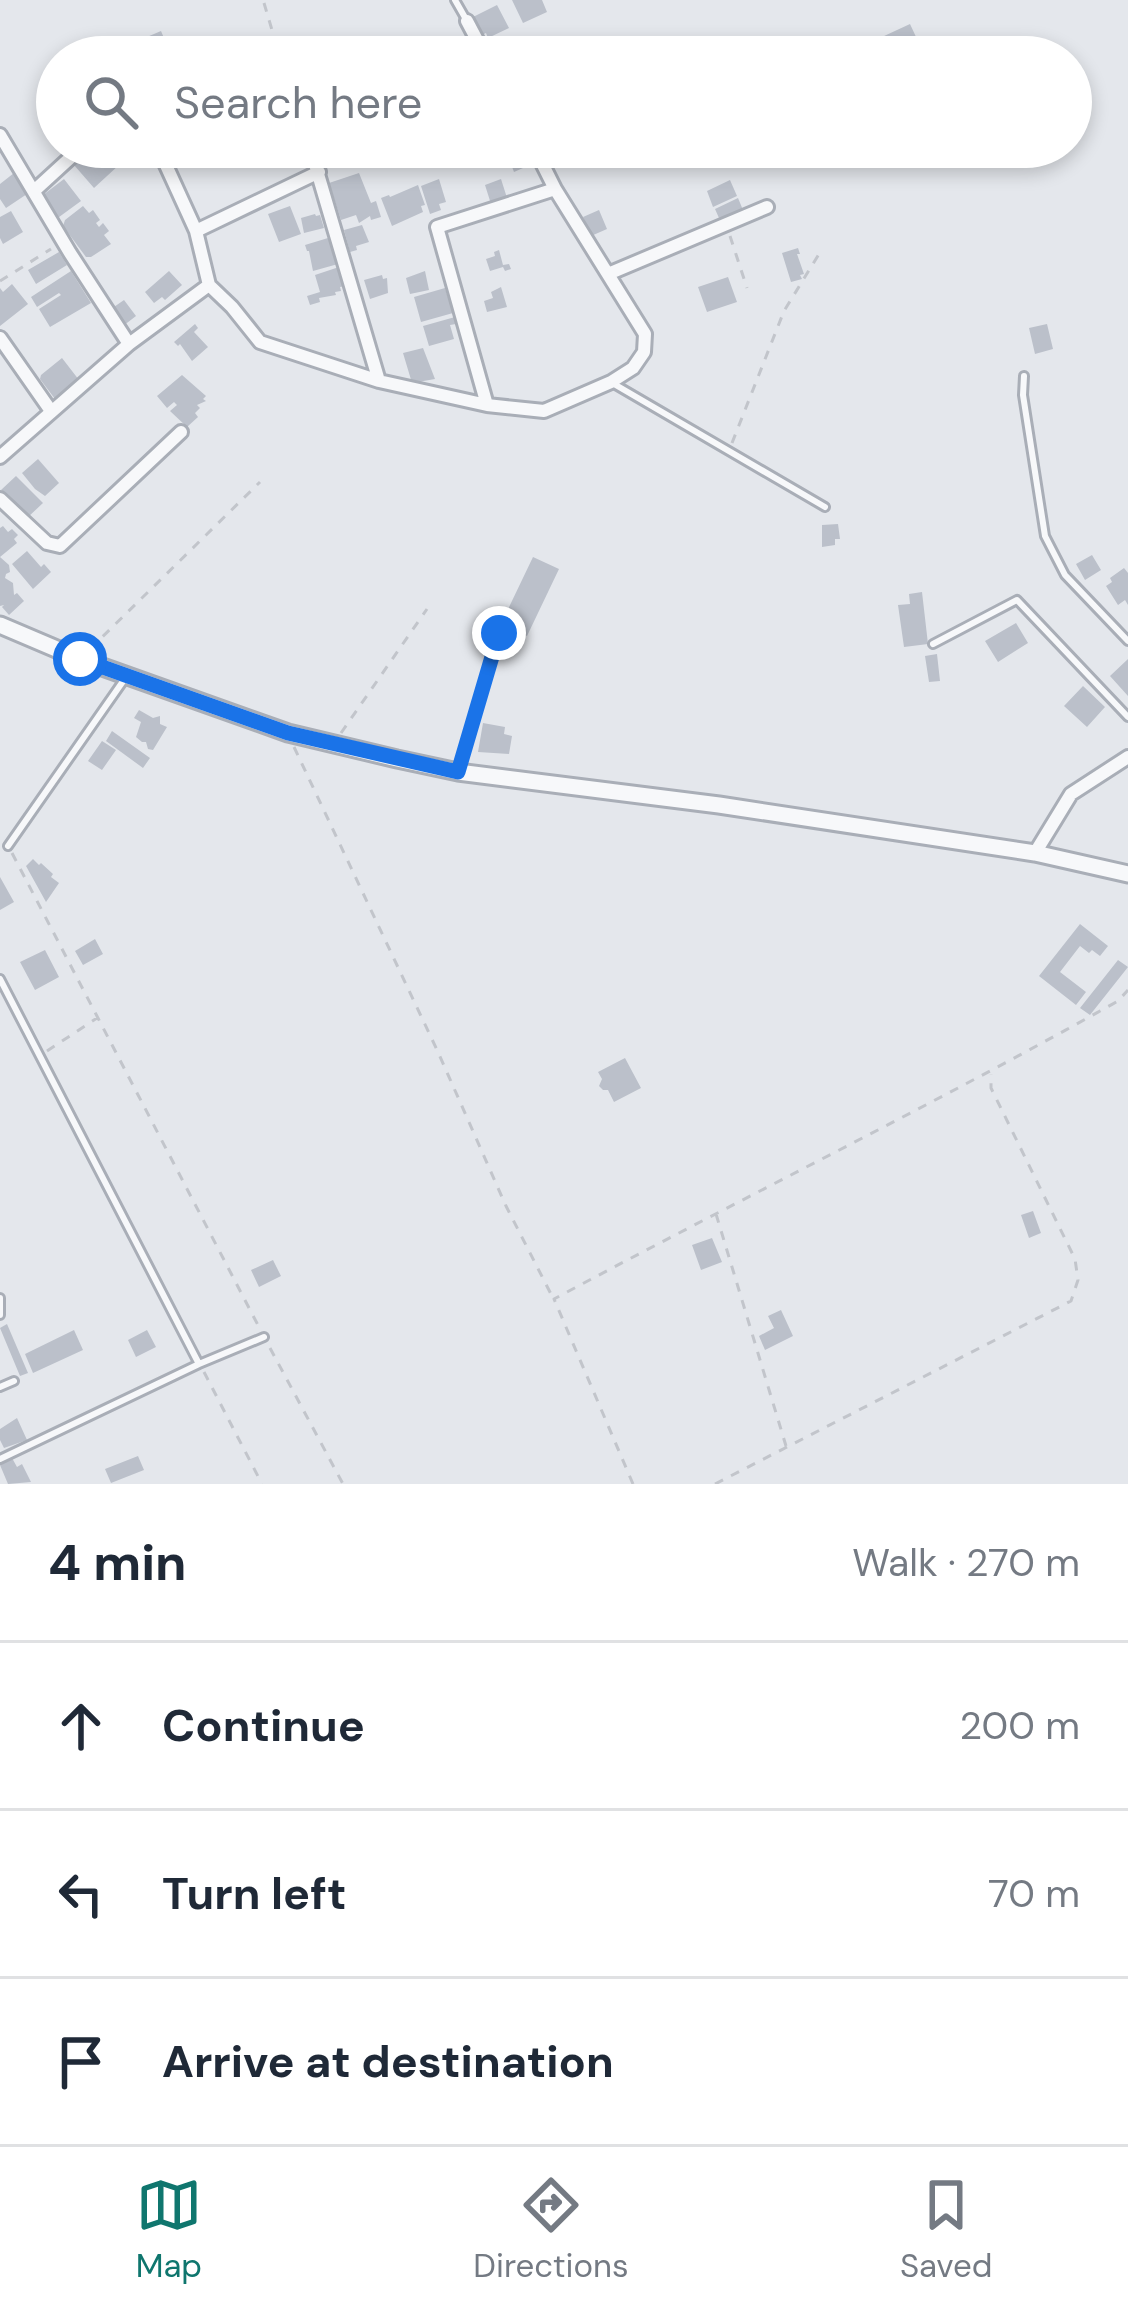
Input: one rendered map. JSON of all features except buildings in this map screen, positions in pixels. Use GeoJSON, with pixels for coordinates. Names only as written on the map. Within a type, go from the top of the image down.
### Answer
{"type":"FeatureCollection","features":[{"type":"Feature","properties":{"kind":"street"},"geometry":{"type":"LineString","coordinates":[[467,21],[475,36]]}},
{"type":"Feature","properties":{"kind":"street"},"geometry":{"type":"LineString","coordinates":[[0,135],[129,344]]}},
{"type":"Feature","properties":{"kind":"street"},"geometry":{"type":"LineString","coordinates":[[34,191],[59,168]]}},
{"type":"Feature","properties":{"kind":"street"},"geometry":{"type":"LineString","coordinates":[[167,168],[196,232],[209,285],[260,342],[379,381],[487,406],[544,411],[633,368],[644,352],[645,334],[545,168]]}},
{"type":"Feature","properties":{"kind":"street"},"geometry":{"type":"LineString","coordinates":[[318,168],[379,381]]}},
{"type":"Feature","properties":{"kind":"street"},"geometry":{"type":"LineString","coordinates":[[196,232],[319,172]]}},
{"type":"Feature","properties":{"kind":"street"},"geometry":{"type":"LineString","coordinates":[[487,406],[437,227],[555,189]]}},
{"type":"Feature","properties":{"kind":"street"},"geometry":{"type":"LineString","coordinates":[[608,274],[767,206]]}},
{"type":"Feature","properties":{"kind":"street"},"geometry":{"type":"LineString","coordinates":[[0,457],[129,344],[209,285]]}},
{"type":"Feature","properties":{"kind":"street"},"geometry":{"type":"LineString","coordinates":[[0,338],[51,411]]}},
{"type":"Feature","properties":{"kind":"street"},"geometry":{"type":"LineString","coordinates":[[0,499],[47,543],[60,546],[181,432]]}},
{"type":"Feature","properties":{"kind":"street"},"geometry":{"type":"LineString","coordinates":[[0,626],[288,733],[458,772],[719,805],[1035,854],[1128,874]]}},
{"type":"Feature","properties":{"kind":"street"},"geometry":{"type":"LineString","coordinates":[[1035,854],[1071,794],[1128,757]]}},
{"type":"Feature","properties":{"kind":"lane"},"geometry":{"type":"LineString","coordinates":[[455,0],[467,21]]}},
{"type":"Feature","properties":{"kind":"lane"},"geometry":{"type":"LineString","coordinates":[[1024,376],[1045,536],[1064,575],[1128,641]]}},
{"type":"Feature","properties":{"kind":"lane"},"geometry":{"type":"LineString","coordinates":[[611,382],[825,507]]}},
{"type":"Feature","properties":{"kind":"lane"},"geometry":{"type":"LineString","coordinates":[[933,644],[1017,600],[1128,717]]}},
{"type":"Feature","properties":{"kind":"lane"},"geometry":{"type":"LineString","coordinates":[[458,772],[499,633]]}},
{"type":"Feature","properties":{"kind":"lane"},"geometry":{"type":"LineString","coordinates":[[8,846],[128,674]]}},
{"type":"Feature","properties":{"kind":"lane"},"geometry":{"type":"LineString","coordinates":[[0,979],[199,1364]]}},
{"type":"Feature","properties":{"kind":"lane"},"geometry":{"type":"LineString","coordinates":[[0,1298],[1,1315]]}},
{"type":"Feature","properties":{"kind":"lane"},"geometry":{"type":"LineString","coordinates":[[0,1460],[264,1336]]}},
{"type":"Feature","properties":{"kind":"lane"},"geometry":{"type":"LineString","coordinates":[[0,1387],[14,1381]]}},
{"type":"Feature","properties":{"kind":"path"},"geometry":{"type":"LineString","coordinates":[[264,3],[274,36]]}},
{"type":"Feature","properties":{"kind":"path"},"geometry":{"type":"LineString","coordinates":[[725,223],[746,288]]}},
{"type":"Feature","properties":{"kind":"path"},"geometry":{"type":"LineString","coordinates":[[0,281],[63,241]]}},
{"type":"Feature","properties":{"kind":"path"},"geometry":{"type":"LineString","coordinates":[[729,450],[784,311],[819,254]]}},
{"type":"Feature","properties":{"kind":"path"},"geometry":{"type":"LineString","coordinates":[[80,659],[260,482]]}},
{"type":"Feature","properties":{"kind":"path"},"geometry":{"type":"LineString","coordinates":[[333,744],[427,610]]}},
{"type":"Feature","properties":{"kind":"path"},"geometry":{"type":"LineString","coordinates":[[288,733],[506,1206],[554,1299],[633,1484]]}},
{"type":"Feature","properties":{"kind":"path"},"geometry":{"type":"LineString","coordinates":[[8,846],[343,1484]]}},
{"type":"Feature","properties":{"kind":"path"},"geometry":{"type":"LineString","coordinates":[[554,1299],[992,1072],[1118,1001],[1128,990]]}},
{"type":"Feature","properties":{"kind":"path"},"geometry":{"type":"LineString","coordinates":[[46,1052],[97,1018]]}},
{"type":"Feature","properties":{"kind":"path"},"geometry":{"type":"LineString","coordinates":[[715,1484],[1071,1300],[1078,1280],[1075,1259],[991,1088],[992,1072]]}},
{"type":"Feature","properties":{"kind":"path"},"geometry":{"type":"LineString","coordinates":[[716,1212],[786,1448]]}},
{"type":"Feature","properties":{"kind":"route"},"geometry":{"type":"LineString","coordinates":[[80,659],[288,733],[458,772],[499,633]]}}]}
